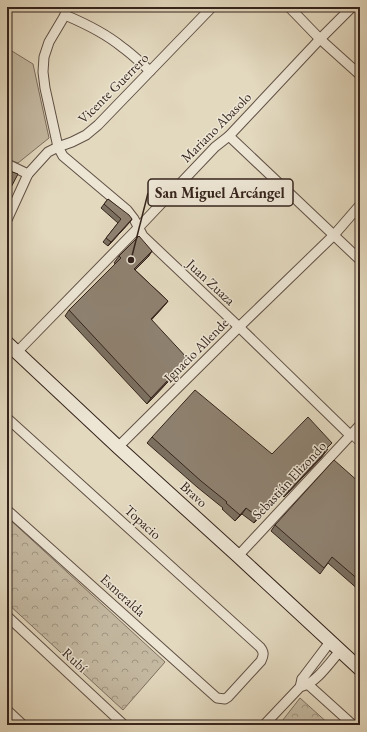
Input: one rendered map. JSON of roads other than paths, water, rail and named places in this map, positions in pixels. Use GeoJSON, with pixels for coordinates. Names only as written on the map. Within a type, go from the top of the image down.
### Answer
{"type":"FeatureCollection","features":[{"type":"Feature","properties":{"kind":"main road","name":"Bravo"},"geometry":{"type":"LineString","coordinates":[[12,348],[360,669]]}},
{"type":"Feature","properties":{"kind":"street","name":"Vicente Guerrero"},"geometry":{"type":"LineString","coordinates":[[7,220],[28,174],[48,152],[86,135],[98,125],[212,7]]}},
{"type":"Feature","properties":{"kind":"street"},"geometry":{"type":"LineString","coordinates":[[289,7],[320,39],[360,75]]}},
{"type":"Feature","properties":{"kind":"street","name":"Mariano Abasolo"},"geometry":{"type":"LineString","coordinates":[[12,348],[139,227],[215,147],[229,136],[352,7]]}},
{"type":"Feature","properties":{"kind":"street"},"geometry":{"type":"LineString","coordinates":[[58,147],[43,72],[44,57],[49,42],[65,11],[122,46],[150,71]]}},
{"type":"Feature","properties":{"kind":"street"},"geometry":{"type":"LineString","coordinates":[[229,136],[360,260]]}},
{"type":"Feature","properties":{"kind":"street","name":"Juan Zuaza"},"geometry":{"type":"LineString","coordinates":[[58,147],[63,156],[127,210],[139,227],[143,236],[350,435]]}},
{"type":"Feature","properties":{"kind":"street"},"geometry":{"type":"LineString","coordinates":[[7,164],[28,174]]}},
{"type":"Feature","properties":{"kind":"street","name":"Ignacio Allende"},"geometry":{"type":"LineString","coordinates":[[118,447],[334,235],[360,204]]}},
{"type":"Feature","properties":{"kind":"street","name":"Topacio"},"geometry":{"type":"LineString","coordinates":[[7,418],[263,650],[264,654],[262,661],[228,697],[221,699]]}},
{"type":"Feature","properties":{"kind":"street","name":"Sebastián Elizondo"},"geometry":{"type":"LineString","coordinates":[[238,556],[360,425]]}},
{"type":"Feature","properties":{"kind":"street","name":"Esmeralda"},"geometry":{"type":"LineString","coordinates":[[7,510],[212,694],[221,699]]}},
{"type":"Feature","properties":{"kind":"street","name":"Rubí"},"geometry":{"type":"LineString","coordinates":[[7,616],[124,725]]}},
{"type":"Feature","properties":{"kind":"street"},"geometry":{"type":"LineString","coordinates":[[264,725],[303,684],[330,642]]}},
{"type":"Feature","properties":{"kind":"street"},"geometry":{"type":"LineString","coordinates":[[303,684],[317,678],[340,651]]}},
{"type":"Feature","properties":{"kind":"street"},"geometry":{"type":"LineString","coordinates":[[303,684],[353,725]]}},
{"type":"Feature","properties":{"kind":"street"},"geometry":{"type":"LineString","coordinates":[[7,710],[23,725]]}},
{"type":"Feature","properties":{"kind":"lane"},"geometry":{"type":"LineString","coordinates":[[350,435],[360,445]]}},
{"type":"Feature","properties":{"kind":"place","name":"San Miguel Arcángel"},"geometry":{"type":"Point","coordinates":[131,260]}}]}
